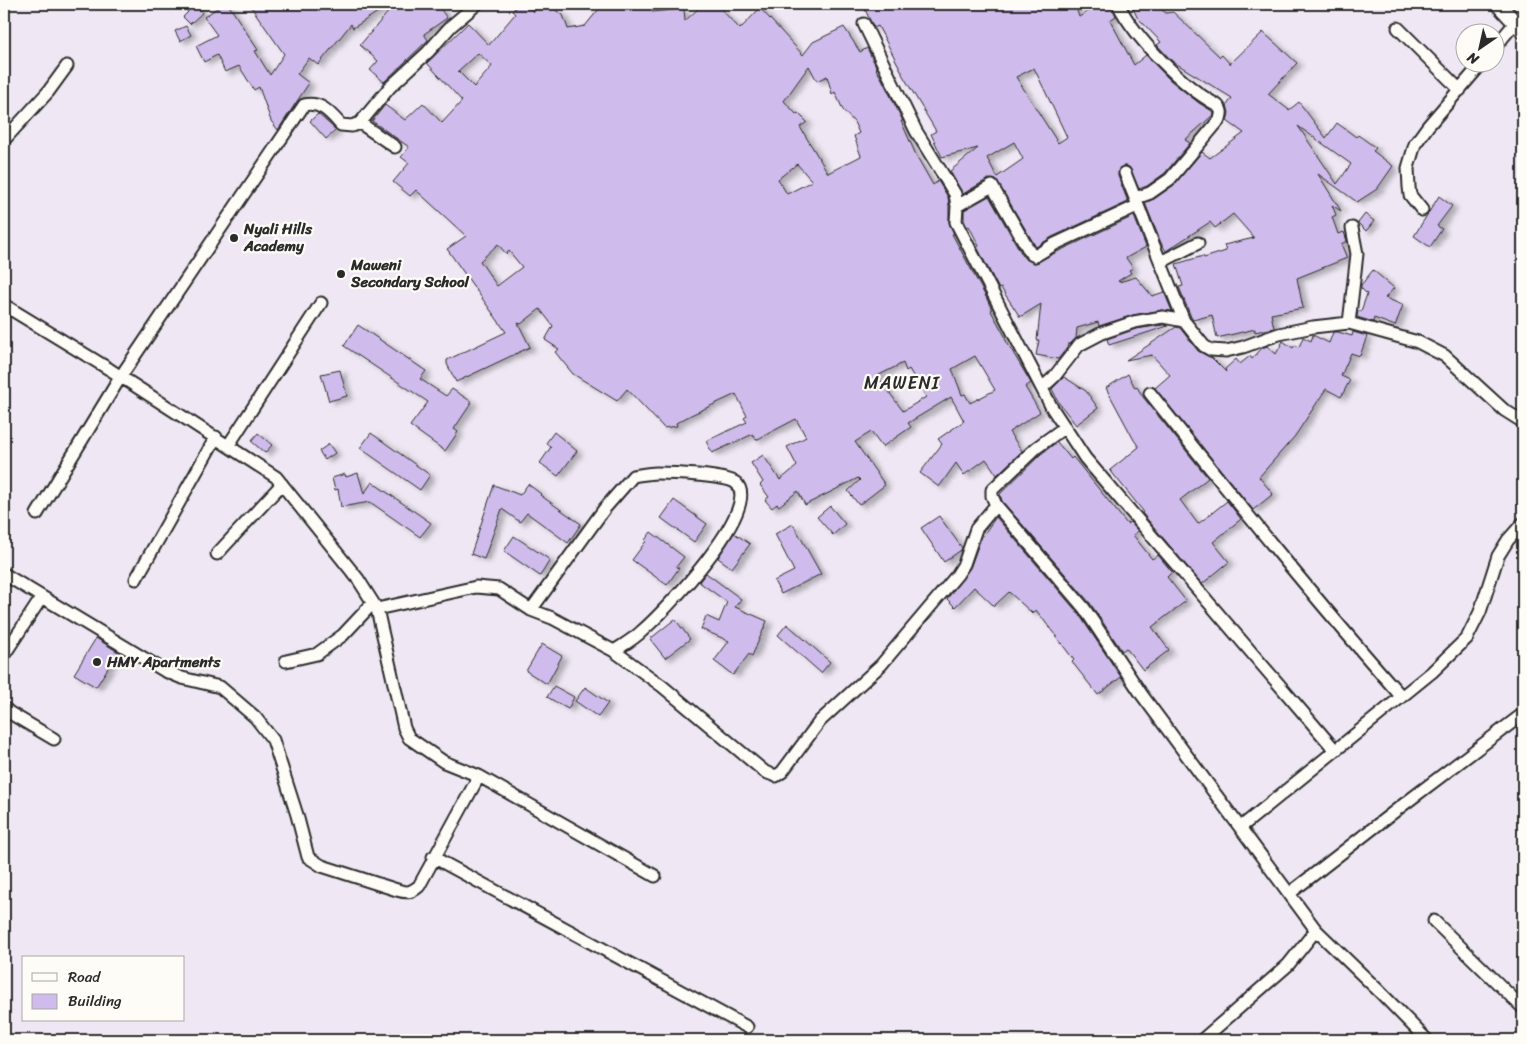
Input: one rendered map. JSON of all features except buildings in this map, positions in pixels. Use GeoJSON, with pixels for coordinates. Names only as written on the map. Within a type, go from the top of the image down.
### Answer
{"type":"FeatureCollection","features":[{"type":"Feature","properties":{"kind":"street"},"geometry":{"type":"LineString","coordinates":[[36,514],[121,376],[304,105],[316,104],[327,110],[341,125],[352,126],[360,123],[390,87],[428,52],[451,26],[477,4]]}},
{"type":"Feature","properties":{"kind":"street"},"geometry":{"type":"LineString","coordinates":[[957,206],[992,186],[1031,254],[1035,256],[1054,244],[1136,202],[1170,179],[1220,119],[1221,108],[1172,71],[1126,19],[1118,4]]}},
{"type":"Feature","properties":{"kind":"street"},"geometry":{"type":"LineString","coordinates":[[1498,4],[1519,27],[1504,40]]}},
{"type":"Feature","properties":{"kind":"street"},"geometry":{"type":"LineString","coordinates":[[864,24],[916,131],[954,194],[957,206],[956,222],[1052,408],[1085,458],[1336,750]]}},
{"type":"Feature","properties":{"kind":"street"},"geometry":{"type":"LineString","coordinates":[[1398,28],[1460,90]]}},
{"type":"Feature","properties":{"kind":"street"},"geometry":{"type":"LineString","coordinates":[[4,140],[48,92],[67,66]]}},
{"type":"Feature","properties":{"kind":"street"},"geometry":{"type":"LineString","coordinates":[[1422,210],[1410,196],[1408,179],[1410,158],[1421,135],[1475,72]]}},
{"type":"Feature","properties":{"kind":"street"},"geometry":{"type":"LineString","coordinates":[[360,123],[395,148]]}},
{"type":"Feature","properties":{"kind":"street"},"geometry":{"type":"LineString","coordinates":[[1125,173],[1184,321],[1204,346],[1211,350],[1226,351],[1279,334],[1313,327],[1350,323],[1418,342],[1445,356],[1504,410],[1523,422]]}},
{"type":"Feature","properties":{"kind":"street"},"geometry":{"type":"LineString","coordinates":[[1350,323],[1357,254],[1352,228]]}},
{"type":"Feature","properties":{"kind":"street"},"geometry":{"type":"LineString","coordinates":[[1161,262],[1198,243]]}},
{"type":"Feature","properties":{"kind":"street"},"geometry":{"type":"LineString","coordinates":[[228,446],[321,303]]}},
{"type":"Feature","properties":{"kind":"street"},"geometry":{"type":"LineString","coordinates":[[4,305],[121,376],[276,477],[358,579],[375,606],[404,728],[409,738],[444,762],[479,776],[655,876]]}},
{"type":"Feature","properties":{"kind":"street"},"geometry":{"type":"LineString","coordinates":[[1042,388],[1054,377],[1079,345],[1102,334],[1134,322],[1164,317],[1184,321]]}},
{"type":"Feature","properties":{"kind":"street"},"geometry":{"type":"LineString","coordinates":[[1150,393],[1232,497],[1344,632],[1401,696]]}},
{"type":"Feature","properties":{"kind":"street"},"geometry":{"type":"LineString","coordinates":[[1065,427],[1036,448],[992,490],[992,496],[996,504],[1084,608],[1142,694],[1316,930],[1427,1040]]}},
{"type":"Feature","properties":{"kind":"street"},"geometry":{"type":"LineString","coordinates":[[136,579],[216,437]]}},
{"type":"Feature","properties":{"kind":"street"},"geometry":{"type":"LineString","coordinates":[[531,610],[604,508],[633,476],[654,473],[705,476],[736,483],[740,492],[738,513],[721,541],[692,580],[642,631],[614,651]]}},
{"type":"Feature","properties":{"kind":"street"},"geometry":{"type":"LineString","coordinates":[[217,554],[282,484]]}},
{"type":"Feature","properties":{"kind":"street"},"geometry":{"type":"LineString","coordinates":[[286,662],[317,654],[343,635],[375,606],[476,587],[499,589],[531,610],[552,618],[614,651],[662,686],[765,772],[776,776],[782,772],[820,721],[882,665],[957,575],[964,564],[976,530],[996,504]]}},
{"type":"Feature","properties":{"kind":"street"},"geometry":{"type":"LineString","coordinates":[[1241,827],[1432,672],[1467,638],[1480,612],[1498,556],[1523,523]]}},
{"type":"Feature","properties":{"kind":"street"},"geometry":{"type":"LineString","coordinates":[[4,574],[165,671],[182,678],[220,687],[255,717],[273,740],[298,815],[308,857],[322,866],[407,893],[412,892],[419,886],[433,857],[479,776]]}},
{"type":"Feature","properties":{"kind":"street"},"geometry":{"type":"LineString","coordinates":[[4,655],[42,597]]}},
{"type":"Feature","properties":{"kind":"street"},"geometry":{"type":"LineString","coordinates":[[4,708],[54,739]]}},
{"type":"Feature","properties":{"kind":"street"},"geometry":{"type":"LineString","coordinates":[[1290,893],[1523,714]]}},
{"type":"Feature","properties":{"kind":"street"},"geometry":{"type":"LineString","coordinates":[[433,857],[747,1028]]}},
{"type":"Feature","properties":{"kind":"street"},"geometry":{"type":"LineString","coordinates":[[1434,921],[1523,1008]]}},
{"type":"Feature","properties":{"kind":"street"},"geometry":{"type":"LineString","coordinates":[[1202,1040],[1288,965],[1316,930]]}},
{"type":"Feature","properties":{"kind":"place","name":"Nyali Hills Academy"},"geometry":{"type":"Point","coordinates":[234,238]}},
{"type":"Feature","properties":{"kind":"place","name":"Maweni Secondary School"},"geometry":{"type":"Point","coordinates":[341,274]}},
{"type":"Feature","properties":{"kind":"place","name":"HMY Apartments"},"geometry":{"type":"Point","coordinates":[97,662]}},
{"type":"Feature","properties":{"kind":"district","name":"MAWENI"},"geometry":{"type":"Point","coordinates":[902,383]}}]}
